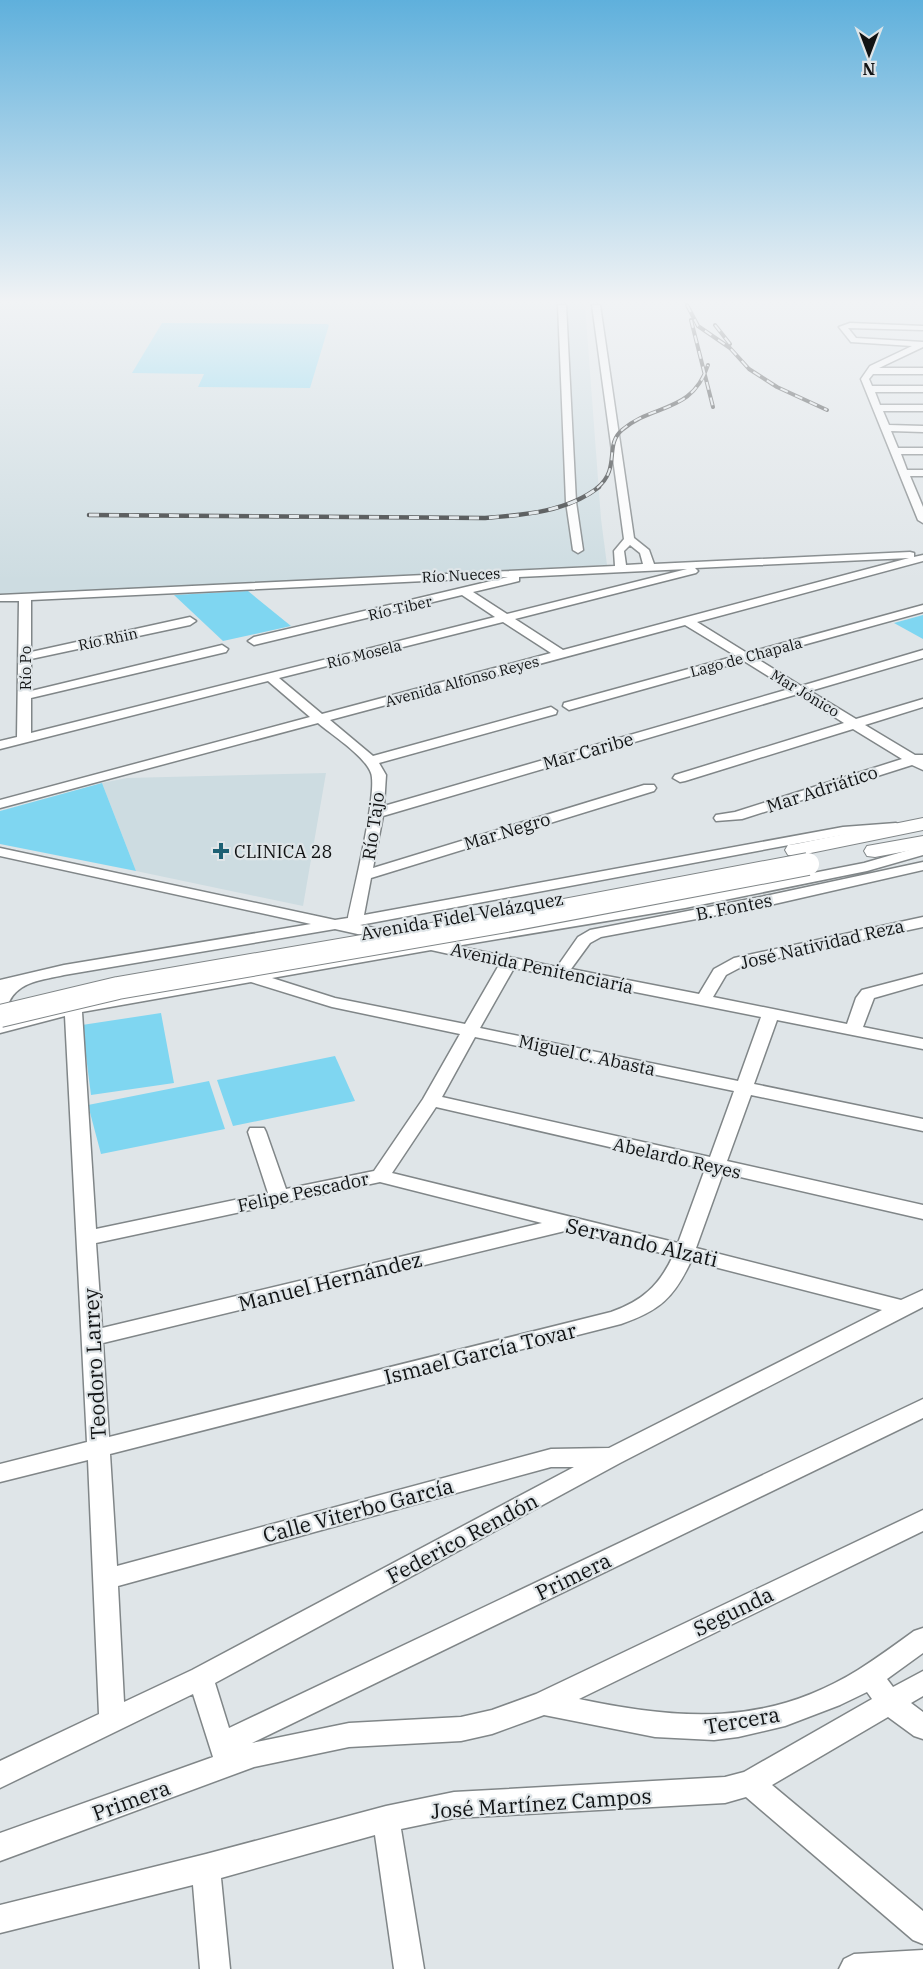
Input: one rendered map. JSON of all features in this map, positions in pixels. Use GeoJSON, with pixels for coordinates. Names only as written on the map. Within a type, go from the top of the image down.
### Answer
{"type":"FeatureCollection","features":[{"type":"Feature","properties":{"kind":"highway","name":"Avenida Fidel Velázquez"},"geometry":{"type":"LineString","coordinates":[[0,1016],[48,1002],[138,984],[570,910],[919,831]]}},
{"type":"Feature","properties":{"kind":"highway","name":"Avenida Fidel Velázquez"},"geometry":{"type":"LineString","coordinates":[[0,1001],[131,972],[802,857]]}},
{"type":"Feature","properties":{"kind":"street"},"geometry":{"type":"LineString","coordinates":[[566,397],[571,502],[578,550]]}},
{"type":"Feature","properties":{"kind":"street"},"geometry":{"type":"LineString","coordinates":[[609,397],[629,538],[645,552],[649,566]]}},
{"type":"Feature","properties":{"kind":"street"},"geometry":{"type":"LineString","coordinates":[[871,397],[904,473],[919,497],[923,520]]}},
{"type":"Feature","properties":{"kind":"street"},"geometry":{"type":"LineString","coordinates":[[876,408],[923,408]]}},
{"type":"Feature","properties":{"kind":"street"},"geometry":{"type":"LineString","coordinates":[[884,428],[923,429]]}},
{"type":"Feature","properties":{"kind":"street"},"geometry":{"type":"LineString","coordinates":[[894,451],[923,451]]}},
{"type":"Feature","properties":{"kind":"street"},"geometry":{"type":"LineString","coordinates":[[904,473],[923,473]]}},
{"type":"Feature","properties":{"kind":"street"},"geometry":{"type":"LineString","coordinates":[[621,568],[619,551],[629,538]]}},
{"type":"Feature","properties":{"kind":"street","name":"Río Nueces"},"geometry":{"type":"LineString","coordinates":[[0,598],[727,562],[923,556]]}},
{"type":"Feature","properties":{"kind":"street","name":"Avenida Alfonso Reyes"},"geometry":{"type":"LineString","coordinates":[[0,804],[562,655],[923,556]]}},
{"type":"Feature","properties":{"kind":"street","name":"Río Mosela"},"geometry":{"type":"LineString","coordinates":[[0,745],[727,562]]}},
{"type":"Feature","properties":{"kind":"street","name":"Río Tiber"},"geometry":{"type":"LineString","coordinates":[[254,641],[546,571]]}},
{"type":"Feature","properties":{"kind":"street"},"geometry":{"type":"LineString","coordinates":[[466,592],[562,655]]}},
{"type":"Feature","properties":{"kind":"street","name":"Río Po"},"geometry":{"type":"LineString","coordinates":[[24,739],[25,597]]}},
{"type":"Feature","properties":{"kind":"street","name":"Lago de Chapala"},"geometry":{"type":"LineString","coordinates":[[569,705],[923,608]]}},
{"type":"Feature","properties":{"kind":"street","name":"Río Rhin"},"geometry":{"type":"LineString","coordinates":[[25,657],[190,621]]}},
{"type":"Feature","properties":{"kind":"street","name":"Mar Jónico"},"geometry":{"type":"LineString","coordinates":[[687,621],[855,724],[920,760]]}},
{"type":"Feature","properties":{"kind":"street"},"geometry":{"type":"LineString","coordinates":[[26,696],[222,649]]}},
{"type":"Feature","properties":{"kind":"street","name":"Mar Caribe"},"geometry":{"type":"LineString","coordinates":[[376,813],[923,654]]}},
{"type":"Feature","properties":{"kind":"street"},"geometry":{"type":"LineString","coordinates":[[270,677],[370,762],[551,711]]}},
{"type":"Feature","properties":{"kind":"street"},"geometry":{"type":"LineString","coordinates":[[680,778],[923,703]]}},
{"type":"Feature","properties":{"kind":"street","name":"Mar Adriático"},"geometry":{"type":"LineString","coordinates":[[721,818],[737,816],[920,760]]}},
{"type":"Feature","properties":{"kind":"street","name":"Río Tajo"},"geometry":{"type":"LineString","coordinates":[[355,921],[366,875],[376,813],[379,775],[370,762]]}},
{"type":"Feature","properties":{"kind":"street","name":"Mar Negro"},"geometry":{"type":"LineString","coordinates":[[366,875],[649,788]]}},
{"type":"Feature","properties":{"kind":"street"},"geometry":{"type":"LineString","coordinates":[[0,985],[64,970],[355,921],[843,831],[919,831]]}},
{"type":"Feature","properties":{"kind":"street"},"geometry":{"type":"LineString","coordinates":[[0,1028],[73,1009],[637,911],[867,867],[923,850]]}},
{"type":"Feature","properties":{"kind":"street","name":"Avenida Penitenciaría"},"geometry":{"type":"LineString","coordinates":[[0,854],[335,923],[509,962],[923,1044]]}},
{"type":"Feature","properties":{"kind":"street","name":"B. Fontes"},"geometry":{"type":"LineString","coordinates":[[561,972],[587,937],[596,933],[770,900],[923,866]]}},
{"type":"Feature","properties":{"kind":"street"},"geometry":{"type":"LineString","coordinates":[[434,906],[428,916],[433,927],[446,935],[474,939]]}},
{"type":"Feature","properties":{"kind":"street"},"geometry":{"type":"LineString","coordinates":[[621,929],[637,911]]}},
{"type":"Feature","properties":{"kind":"street","name":"José Natividad Reza"},"geometry":{"type":"LineString","coordinates":[[703,1001],[720,972],[740,961],[923,922]]}},
{"type":"Feature","properties":{"kind":"street"},"geometry":{"type":"LineString","coordinates":[[312,927],[334,932],[342,938],[348,949],[342,961]]}},
{"type":"Feature","properties":{"kind":"street","name":"Felipe Pescador"},"geometry":{"type":"LineString","coordinates":[[87,1238],[380,1176],[431,1100],[509,962]]}},
{"type":"Feature","properties":{"kind":"street","name":"Miguel C. Abasta"},"geometry":{"type":"LineString","coordinates":[[253,978],[332,1002],[923,1125]]}},
{"type":"Feature","properties":{"kind":"street"},"geometry":{"type":"LineString","coordinates":[[25,1022],[10,1017],[2,1008],[1,1002],[6,992],[27,979]]}},
{"type":"Feature","properties":{"kind":"street"},"geometry":{"type":"LineString","coordinates":[[853,1030],[864,998],[868,994],[923,979]]}},
{"type":"Feature","properties":{"kind":"street","name":"Teodoro Larrey"},"geometry":{"type":"LineString","coordinates":[[73,1009],[112,1719]]}},
{"type":"Feature","properties":{"kind":"street","name":"Ismael García Tovar"},"geometry":{"type":"LineString","coordinates":[[0,1473],[602,1322],[644,1309],[671,1281],[685,1251],[771,1014]]}},
{"type":"Feature","properties":{"kind":"street","name":"Abelardo Reyes"},"geometry":{"type":"LineString","coordinates":[[431,1100],[923,1212]]}},
{"type":"Feature","properties":{"kind":"street"},"geometry":{"type":"LineString","coordinates":[[257,1132],[279,1197]]}},
{"type":"Feature","properties":{"kind":"street","name":"Servando Alzati"},"geometry":{"type":"LineString","coordinates":[[380,1176],[568,1224],[913,1303]]}},
{"type":"Feature","properties":{"kind":"street","name":"Manuel Hernández"},"geometry":{"type":"LineString","coordinates":[[92,1338],[568,1224]]}},
{"type":"Feature","properties":{"kind":"street","name":"Federico Rendón"},"geometry":{"type":"LineString","coordinates":[[0,1775],[201,1678],[612,1457],[913,1303]]}},
{"type":"Feature","properties":{"kind":"street","name":"Primera"},"geometry":{"type":"LineString","coordinates":[[0,1847],[224,1755],[923,1408]]}},
{"type":"Feature","properties":{"kind":"street","name":"Calle Viterbo García"},"geometry":{"type":"LineString","coordinates":[[106,1579],[530,1463],[551,1458],[577,1456],[612,1457]]}},
{"type":"Feature","properties":{"kind":"street","name":"Segunda"},"geometry":{"type":"LineString","coordinates":[[544,1702],[923,1520]]}},
{"type":"Feature","properties":{"kind":"street","name":"Tercera"},"geometry":{"type":"LineString","coordinates":[[544,1702],[667,1726],[714,1727],[755,1721],[813,1704],[870,1676],[923,1639]]}},
{"type":"Feature","properties":{"kind":"street"},"geometry":{"type":"LineString","coordinates":[[870,1676],[890,1703],[923,1727]]}},
{"type":"Feature","properties":{"kind":"street"},"geometry":{"type":"LineString","coordinates":[[201,1678],[224,1755]]}},
{"type":"Feature","properties":{"kind":"street","name":"José Martínez Campos"},"geometry":{"type":"LineString","coordinates":[[0,1920],[206,1868],[386,1819],[454,1805],[725,1790],[750,1783],[923,1683]]}},
{"type":"Feature","properties":{"kind":"street","name":"Primera"},"geometry":{"type":"LineString","coordinates":[[224,1755],[264,1753],[349,1735],[461,1729],[492,1722],[544,1702]]}},
{"type":"Feature","properties":{"kind":"street"},"geometry":{"type":"LineString","coordinates":[[750,1783],[923,1930]]}},
{"type":"Feature","properties":{"kind":"street"},"geometry":{"type":"LineString","coordinates":[[386,1819],[409,1969]]}},
{"type":"Feature","properties":{"kind":"street"},"geometry":{"type":"LineString","coordinates":[[206,1868],[215,1969]]}},
{"type":"Feature","properties":{"kind":"street"},"geometry":{"type":"LineString","coordinates":[[854,1969],[923,1965]]}},
{"type":"Feature","properties":{"kind":"shaded area"},"geometry":{"type":"Polygon","coordinates":[[[0,397],[592,397],[601,519],[607,565],[0,596],[0,397]]]}},
{"type":"Feature","properties":{"kind":"shaded area"},"geometry":{"type":"Polygon","coordinates":[[[248,591],[291,626],[223,641],[174,595],[248,591]]]}},
{"type":"Feature","properties":{"kind":"shaded area"},"geometry":{"type":"Polygon","coordinates":[[[923,615],[923,639],[894,623],[923,615]]]}},
{"type":"Feature","properties":{"kind":"shaded area","name":"CLINICA 28"},"geometry":{"type":"Polygon","coordinates":[[[326,773],[303,906],[136,871],[102,783],[127,778],[326,773]]]}},
{"type":"Feature","properties":{"kind":"shaded area"},"geometry":{"type":"Polygon","coordinates":[[[102,783],[136,871],[0,844],[0,811],[102,783]]]}},
{"type":"Feature","properties":{"kind":"shaded area"},"geometry":{"type":"Polygon","coordinates":[[[161,1013],[174,1083],[91,1095],[82,1025],[161,1013]]]}},
{"type":"Feature","properties":{"kind":"shaded area"},"geometry":{"type":"Polygon","coordinates":[[[335,1056],[355,1101],[233,1126],[217,1080],[335,1056]]]}},
{"type":"Feature","properties":{"kind":"shaded area"},"geometry":{"type":"Polygon","coordinates":[[[209,1081],[225,1129],[101,1154],[88,1105],[209,1081]]]}},
{"type":"Feature","properties":{"kind":"railway"},"geometry":{"type":"LineString","coordinates":[[597,488],[608,473],[614,443],[622,430],[634,421],[671,406],[686,397]]}},
{"type":"Feature","properties":{"kind":"railway"},"geometry":{"type":"LineString","coordinates":[[710,397],[713,407]]}},
{"type":"Feature","properties":{"kind":"railway"},"geometry":{"type":"LineString","coordinates":[[798,397],[827,410]]}},
{"type":"Feature","properties":{"kind":"railway"},"geometry":{"type":"LineString","coordinates":[[89,515],[484,518],[545,511],[573,502],[599,487]]}},
{"type":"Feature","properties":{"kind":"place","name":"CLINICA 28"},"geometry":{"type":"Point","coordinates":[221,851]}}]}
